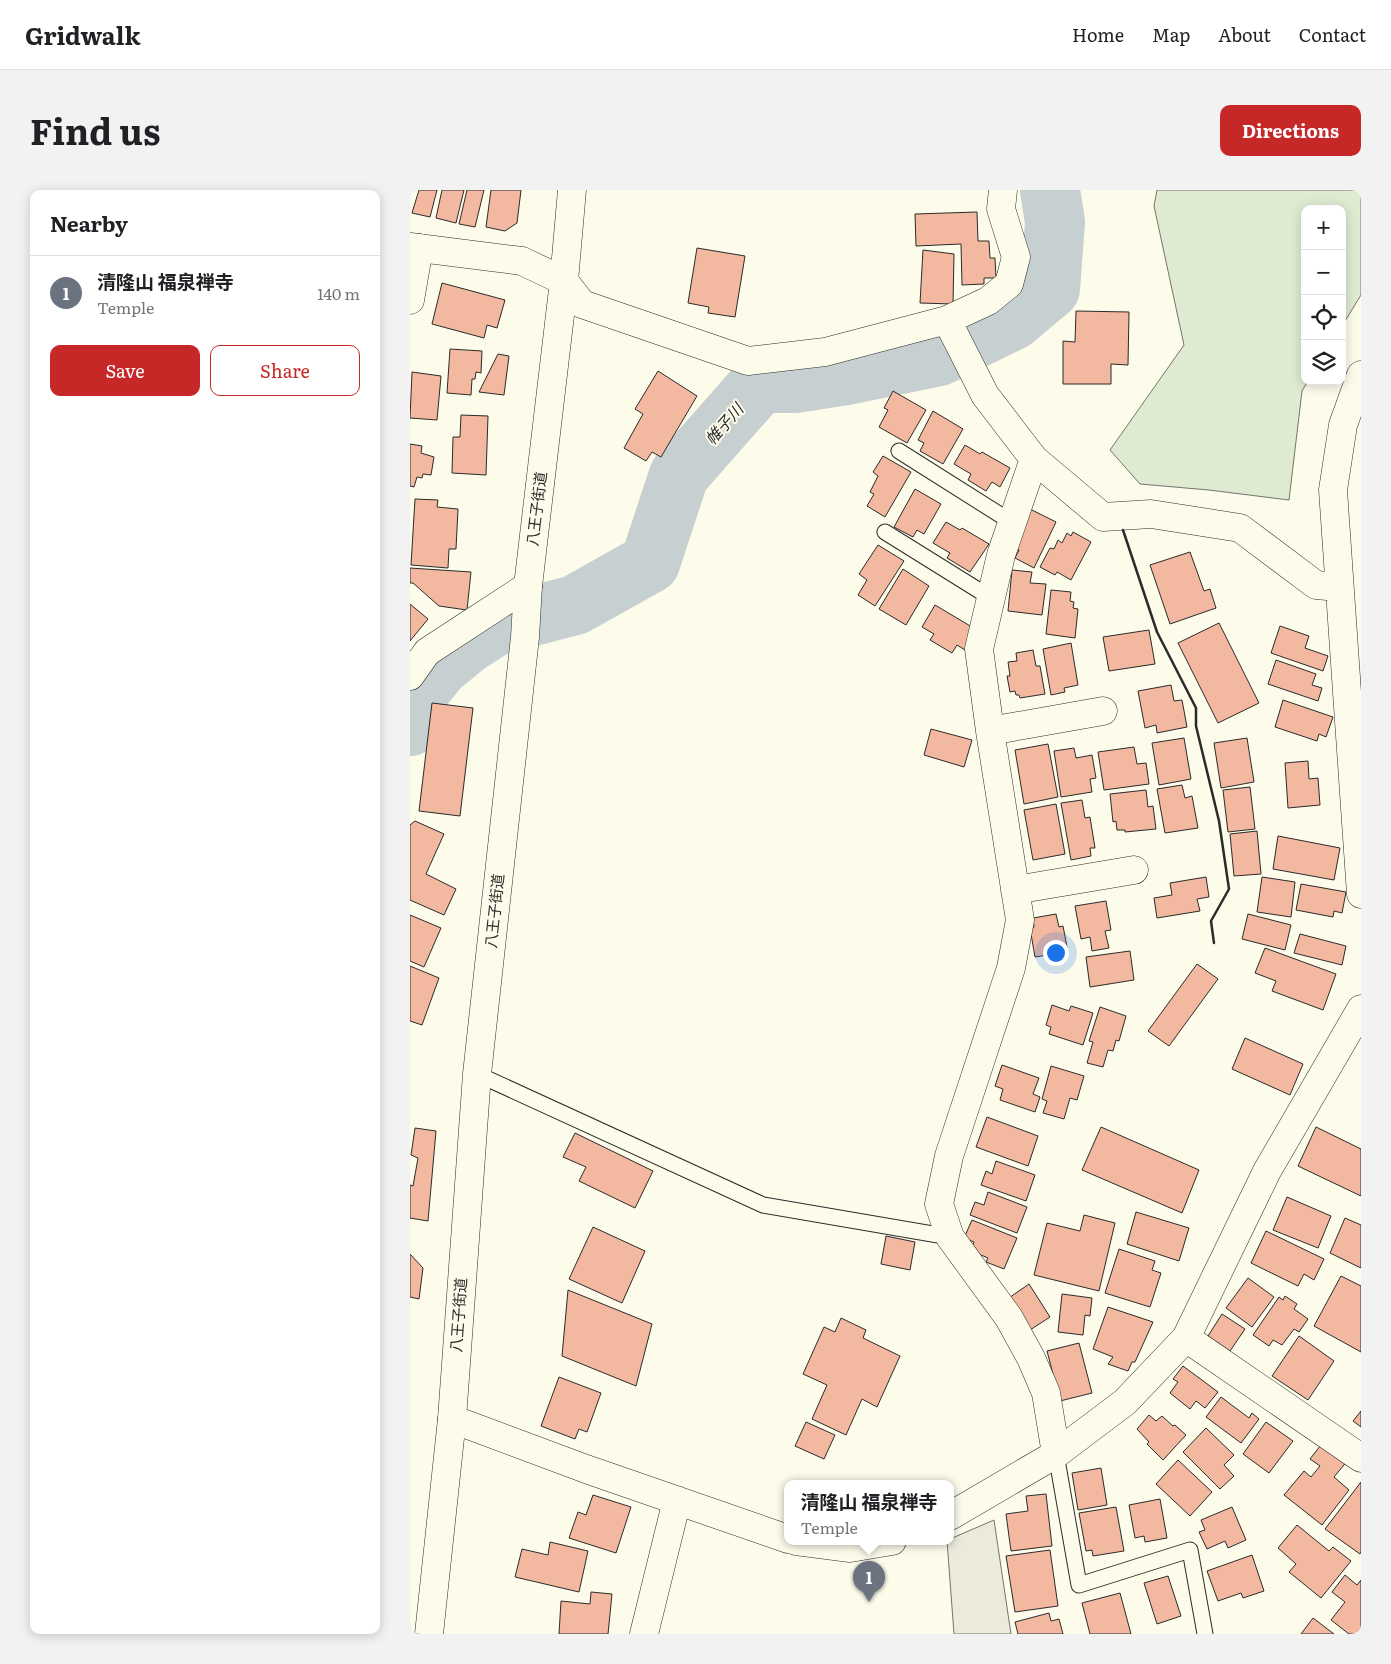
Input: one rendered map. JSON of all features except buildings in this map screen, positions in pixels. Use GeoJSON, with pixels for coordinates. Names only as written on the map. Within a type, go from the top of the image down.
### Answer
{"type":"FeatureCollection","features":[{"type":"Feature","properties":{"kind":"main road","name":"八王子街道"},"geometry":{"type":"LineString","coordinates":[[429,1634],[452,1419],[477,1074],[525,637],[527,597],[564,281],[572,190]]}},
{"type":"Feature","properties":{"kind":"main road"},"geometry":{"type":"LineString","coordinates":[[410,300],[415,248],[522,261],[564,281],[582,304],[748,361],[825,352],[951,327],[1009,284],[1016,256],[1002,209],[1003,190]]}},
{"type":"Feature","properties":{"kind":"main road"},"geometry":{"type":"LineString","coordinates":[[951,327],[985,396],[1034,460],[1103,517],[1151,514],[1240,528],[1316,585],[1339,587]]}},
{"type":"Feature","properties":{"kind":"main road"},"geometry":{"type":"LineString","coordinates":[[1361,375],[1343,425],[1333,490],[1361,894]]}},
{"type":"Feature","properties":{"kind":"main road"},"geometry":{"type":"LineString","coordinates":[[1034,460],[1001,555],[980,648],[990,730],[1020,920],[1011,968],[949,1156],[939,1204],[950,1237],[1009,1318],[1031,1358],[1046,1393],[1056,1454]]}},
{"type":"Feature","properties":{"kind":"main road"},"geometry":{"type":"LineString","coordinates":[[410,676],[427,652],[527,597]]}},
{"type":"Feature","properties":{"kind":"main road"},"geometry":{"type":"LineString","coordinates":[[990,730],[1103,711]]}},
{"type":"Feature","properties":{"kind":"main road"},"geometry":{"type":"LineString","coordinates":[[1015,890],[1134,870]]}},
{"type":"Feature","properties":{"kind":"main road"},"geometry":{"type":"LineString","coordinates":[[954,1514],[1056,1454],[1126,1402],[1186,1338],[1267,1171],[1361,1009]]}},
{"type":"Feature","properties":{"kind":"main road"},"geometry":{"type":"LineString","coordinates":[[1186,1338],[1361,1458]]}},
{"type":"Feature","properties":{"kind":"main road"},"geometry":{"type":"LineString","coordinates":[[452,1419],[586,1469],[784,1538]]}},
{"type":"Feature","properties":{"kind":"main road"},"geometry":{"type":"LineString","coordinates":[[644,1634],[677,1500]]}},
{"type":"Feature","properties":{"kind":"main road"},"geometry":{"type":"LineString","coordinates":[[827,1545],[850,1548],[868,1545]]}},
{"type":"Feature","properties":{"kind":"lane"},"geometry":{"type":"LineString","coordinates":[[898,451],[1012,522]]}},
{"type":"Feature","properties":{"kind":"lane"},"geometry":{"type":"LineString","coordinates":[[885,532],[991,598]]}},
{"type":"Feature","properties":{"kind":"lane"},"geometry":{"type":"LineString","coordinates":[[477,1074],[763,1205],[950,1237]]}},
{"type":"Feature","properties":{"kind":"lane"},"geometry":{"type":"LineString","coordinates":[[1056,1454],[1080,1585],[1190,1550],[1205,1634]]}},
{"type":"Feature","properties":{"kind":"green space"},"geometry":{"type":"Polygon","coordinates":[[[1157,190],[1361,190],[1361,295],[1346,319],[1346,205],[1301,205],[1301,385],[1306,385],[1302,391],[1289,500],[1140,484],[1110,450],[1184,345],[1154,206],[1157,190]]]}},
{"type":"Feature","properties":{"kind":"shaded area"},"geometry":{"type":"Polygon","coordinates":[[[994,1520],[1011,1634],[954,1634],[947,1545],[954,1545],[954,1537],[994,1520]]]}},
{"type":"Feature","properties":{"kind":"waterway","name":"帷子川"},"geometry":{"type":"LineString","coordinates":[[410,726],[422,688],[439,667],[467,644],[495,626],[575,605],[650,563],[679,475],[760,383],[795,383],[846,375],[939,356],[1013,320],[1050,289],[1055,222],[1050,190]]}},
{"type":"Feature","properties":{"kind":"wall"},"geometry":{"type":"LineString","coordinates":[[1123,530],[1157,632],[1196,708],[1196,726],[1219,821],[1229,889],[1211,921],[1214,943]]}},
{"type":"Feature","properties":{"kind":"place","name":"清隆山 福泉禅寺"},"geometry":{"type":"Point","coordinates":[869,1602]}}]}
